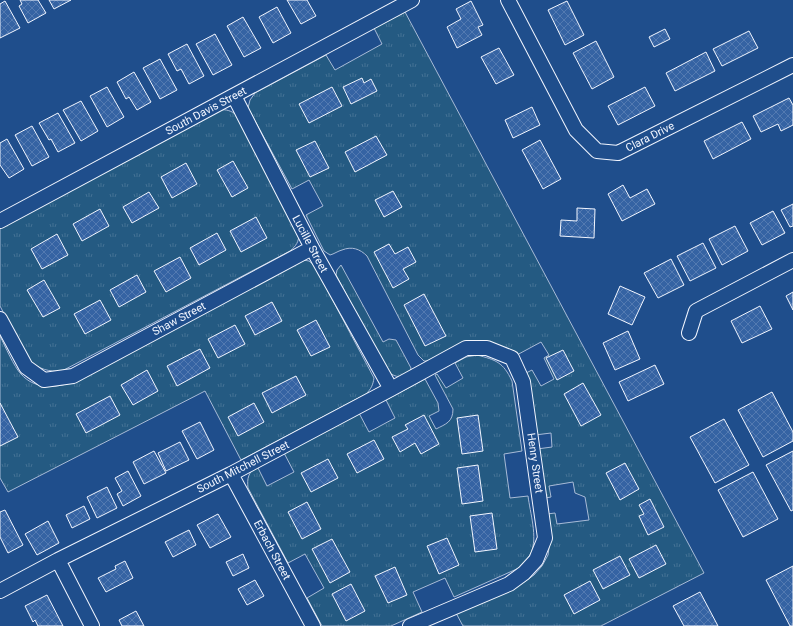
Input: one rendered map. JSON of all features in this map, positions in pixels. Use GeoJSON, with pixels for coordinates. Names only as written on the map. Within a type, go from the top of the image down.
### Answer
{"type":"FeatureCollection","features":[{"type":"Feature","properties":{"kind":"street","name":"South Davis Street"},"geometry":{"type":"LineString","coordinates":[[0,221],[412,0]]}},
{"type":"Feature","properties":{"kind":"street","name":"Clara Drive"},"geometry":{"type":"LineString","coordinates":[[508,0],[576,130],[596,150],[618,153],[793,65]]}},
{"type":"Feature","properties":{"kind":"street","name":"Lucille Street"},"geometry":{"type":"LineString","coordinates":[[234,96],[312,248],[391,389]]}},
{"type":"Feature","properties":{"kind":"street","name":"Shaw Street"},"geometry":{"type":"LineString","coordinates":[[0,320],[26,367],[44,380],[73,376],[312,248]]}},
{"type":"Feature","properties":{"kind":"street"},"geometry":{"type":"LineString","coordinates":[[689,333],[696,311],[793,260]]}},
{"type":"Feature","properties":{"kind":"street","name":"South Mitchell Street"},"geometry":{"type":"LineString","coordinates":[[0,591],[58,560],[231,474],[466,348],[487,348]]}},
{"type":"Feature","properties":{"kind":"street","name":"Henry Street"},"geometry":{"type":"LineString","coordinates":[[410,626],[509,584],[524,573],[536,560],[545,538],[523,382],[512,358],[487,348]]}},
{"type":"Feature","properties":{"kind":"street","name":"Erbach Street"},"geometry":{"type":"LineString","coordinates":[[231,474],[313,626]]}},
{"type":"Feature","properties":{"kind":"street"},"geometry":{"type":"LineString","coordinates":[[58,560],[92,626]]}},
{"type":"Feature","properties":{"kind":"green space"},"geometry":{"type":"Polygon","coordinates":[[[405,12],[704,573],[601,626],[463,626],[456,613],[524,582],[534,575],[542,566],[548,555],[550,541],[547,514],[555,513],[557,524],[589,520],[585,497],[575,493],[573,482],[549,486],[551,497],[545,498],[537,449],[552,447],[551,433],[535,435],[526,373],[532,370],[541,386],[554,379],[544,358],[549,355],[541,342],[515,356],[490,343],[480,341],[463,344],[429,361],[424,361],[418,355],[367,256],[359,250],[352,248],[340,250],[330,255],[324,251],[306,215],[323,206],[309,180],[292,189],[248,108],[250,100],[255,93],[326,55],[335,70],[382,44],[374,28],[405,12]]]}},
{"type":"Feature","properties":{"kind":"green space"},"geometry":{"type":"Polygon","coordinates":[[[219,110],[233,112],[237,115],[299,233],[298,241],[295,245],[290,251],[62,371],[44,369],[29,361],[0,306],[0,226],[219,110]]]}},
{"type":"Feature","properties":{"kind":"green space"},"geometry":{"type":"Polygon","coordinates":[[[303,260],[309,261],[314,265],[374,378],[372,387],[366,394],[241,460],[205,391],[8,492],[0,478],[0,336],[15,367],[26,379],[38,385],[44,386],[64,385],[303,260]]]}},
{"type":"Feature","properties":{"kind":"green space"},"geometry":{"type":"Polygon","coordinates":[[[341,265],[383,342],[389,339],[396,340],[411,368],[410,373],[399,377],[388,372],[336,275],[337,270],[341,265]]]}},
{"type":"Feature","properties":{"kind":"green space"},"geometry":{"type":"Polygon","coordinates":[[[477,355],[494,360],[502,366],[512,381],[522,451],[504,454],[510,498],[528,496],[534,533],[533,547],[530,555],[519,568],[454,597],[445,578],[413,592],[422,612],[391,626],[322,626],[307,598],[324,588],[305,554],[288,563],[248,488],[248,478],[250,473],[257,466],[267,486],[294,472],[284,453],[359,413],[369,432],[395,418],[386,400],[425,379],[438,403],[439,411],[429,416],[436,429],[443,426],[452,417],[453,409],[435,375],[437,374],[446,388],[463,378],[455,363],[466,357],[477,355]]]}},
{"type":"Feature","properties":{"kind":"building"},"geometry":{"type":"Polygon","coordinates":[[[20,0],[38,0],[46,13],[28,23],[19,6],[22,4],[20,0]]]}},
{"type":"Feature","properties":{"kind":"building"},"geometry":{"type":"Polygon","coordinates":[[[49,0],[71,0],[54,9],[49,0]]]}},
{"type":"Feature","properties":{"kind":"building"},"geometry":{"type":"Polygon","coordinates":[[[287,0],[307,0],[316,16],[301,24],[287,0]]]}},
{"type":"Feature","properties":{"kind":"building"},"geometry":{"type":"Polygon","coordinates":[[[5,1],[20,28],[0,38],[0,4],[5,1]]]}},
{"type":"Feature","properties":{"kind":"building"},"geometry":{"type":"Polygon","coordinates":[[[471,1],[483,25],[478,27],[482,35],[457,48],[447,27],[461,19],[456,9],[471,1]]]}},
{"type":"Feature","properties":{"kind":"building"},"geometry":{"type":"Polygon","coordinates":[[[567,1],[584,35],[565,45],[548,10],[567,1]]]}},
{"type":"Feature","properties":{"kind":"building"},"geometry":{"type":"Polygon","coordinates":[[[277,7],[291,33],[273,43],[259,17],[277,7]]]}},
{"type":"Feature","properties":{"kind":"building"},"geometry":{"type":"Polygon","coordinates":[[[243,17],[261,48],[244,57],[227,26],[243,17]]]}},
{"type":"Feature","properties":{"kind":"building"},"geometry":{"type":"Polygon","coordinates":[[[665,29],[670,39],[654,47],[649,37],[665,29]]]}},
{"type":"Feature","properties":{"kind":"building"},"geometry":{"type":"Polygon","coordinates":[[[749,31],[758,48],[722,66],[713,49],[749,31]]]}},
{"type":"Feature","properties":{"kind":"building"},"geometry":{"type":"Polygon","coordinates":[[[215,34],[232,65],[213,75],[196,44],[215,34]]]}},
{"type":"Feature","properties":{"kind":"building"},"geometry":{"type":"Polygon","coordinates":[[[596,41],[614,77],[592,89],[573,53],[596,41]]]}},
{"type":"Feature","properties":{"kind":"building"},"geometry":{"type":"Polygon","coordinates":[[[187,44],[204,76],[189,84],[181,69],[177,71],[168,54],[187,44]]]}},
{"type":"Feature","properties":{"kind":"building"},"geometry":{"type":"Polygon","coordinates":[[[499,48],[514,75],[496,84],[481,57],[499,48]]]}},
{"type":"Feature","properties":{"kind":"building"},"geometry":{"type":"Polygon","coordinates":[[[706,52],[715,71],[675,91],[666,73],[706,52]]]}},
{"type":"Feature","properties":{"kind":"building"},"geometry":{"type":"Polygon","coordinates":[[[160,59],[177,90],[160,99],[143,68],[160,59]]]}},
{"type":"Feature","properties":{"kind":"building"},"geometry":{"type":"Polygon","coordinates":[[[134,72],[151,102],[137,110],[129,97],[126,99],[117,82],[134,72]]]}},
{"type":"Feature","properties":{"kind":"building"},"geometry":{"type":"Polygon","coordinates":[[[362,78],[364,83],[371,79],[377,91],[351,104],[343,87],[362,78]]]}},
{"type":"Feature","properties":{"kind":"building"},"geometry":{"type":"Polygon","coordinates":[[[107,87],[124,117],[107,127],[90,96],[107,87]]]}},
{"type":"Feature","properties":{"kind":"building"},"geometry":{"type":"Polygon","coordinates":[[[332,87],[342,106],[309,123],[299,104],[332,87]]]}},
{"type":"Feature","properties":{"kind":"building"},"geometry":{"type":"Polygon","coordinates":[[[645,87],[655,106],[618,125],[608,106],[645,87]]]}},
{"type":"Feature","properties":{"kind":"building"},"geometry":{"type":"Polygon","coordinates":[[[789,98],[793,105],[793,125],[781,131],[778,124],[761,132],[753,116],[789,98]]]}},
{"type":"Feature","properties":{"kind":"building"},"geometry":{"type":"Polygon","coordinates":[[[81,101],[98,131],[81,141],[63,110],[81,101]]]}},
{"type":"Feature","properties":{"kind":"building"},"geometry":{"type":"Polygon","coordinates":[[[532,107],[540,125],[513,138],[505,120],[532,107]]]}},
{"type":"Feature","properties":{"kind":"building"},"geometry":{"type":"Polygon","coordinates":[[[58,113],[75,143],[58,152],[51,139],[49,140],[39,123],[58,113]]]}},
{"type":"Feature","properties":{"kind":"building"},"geometry":{"type":"Polygon","coordinates":[[[742,122],[751,139],[713,159],[704,141],[742,122]]]}},
{"type":"Feature","properties":{"kind":"building"},"geometry":{"type":"Polygon","coordinates":[[[32,126],[49,157],[32,166],[15,135],[32,126]]]}},
{"type":"Feature","properties":{"kind":"building"},"geometry":{"type":"Polygon","coordinates":[[[376,136],[387,155],[355,172],[345,152],[376,136]]]}},
{"type":"Feature","properties":{"kind":"building"},"geometry":{"type":"Polygon","coordinates":[[[7,139],[24,169],[9,178],[0,165],[0,143],[7,139]]]}},
{"type":"Feature","properties":{"kind":"building"},"geometry":{"type":"Polygon","coordinates":[[[540,140],[561,179],[543,189],[522,150],[540,140]]]}},
{"type":"Feature","properties":{"kind":"building"},"geometry":{"type":"Polygon","coordinates":[[[315,141],[329,168],[310,177],[296,150],[315,141]]]}},
{"type":"Feature","properties":{"kind":"building"},"geometry":{"type":"Polygon","coordinates":[[[233,161],[248,188],[232,197],[217,170],[233,161]]]}},
{"type":"Feature","properties":{"kind":"building"},"geometry":{"type":"Polygon","coordinates":[[[186,163],[197,184],[172,198],[161,177],[186,163]]]}},
{"type":"Feature","properties":{"kind":"building"},"geometry":{"type":"Polygon","coordinates":[[[623,185],[630,198],[647,189],[655,204],[622,221],[608,194],[623,185]]]}},
{"type":"Feature","properties":{"kind":"building"},"geometry":{"type":"Polygon","coordinates":[[[393,191],[402,207],[384,217],[375,200],[393,191]]]}},
{"type":"Feature","properties":{"kind":"building"},"geometry":{"type":"Polygon","coordinates":[[[149,192],[159,208],[132,223],[123,207],[149,192]]]}},
{"type":"Feature","properties":{"kind":"building"},"geometry":{"type":"Polygon","coordinates":[[[793,204],[793,226],[790,227],[781,210],[793,204]]]}},
{"type":"Feature","properties":{"kind":"building"},"geometry":{"type":"Polygon","coordinates":[[[577,208],[595,209],[594,238],[560,236],[561,220],[577,221],[577,208]]]}},
{"type":"Feature","properties":{"kind":"building"},"geometry":{"type":"Polygon","coordinates":[[[100,209],[109,226],[82,241],[73,224],[100,209]]]}},
{"type":"Feature","properties":{"kind":"building"},"geometry":{"type":"Polygon","coordinates":[[[773,211],[785,233],[762,245],[750,223],[773,211]]]}},
{"type":"Feature","properties":{"kind":"building"},"geometry":{"type":"Polygon","coordinates":[[[256,217],[267,238],[241,252],[230,231],[256,217]]]}},
{"type":"Feature","properties":{"kind":"building"},"geometry":{"type":"Polygon","coordinates":[[[735,226],[748,251],[722,265],[709,239],[735,226]]]}},
{"type":"Feature","properties":{"kind":"building"},"geometry":{"type":"Polygon","coordinates":[[[217,233],[226,250],[199,265],[190,248],[217,233]]]}},
{"type":"Feature","properties":{"kind":"building"},"geometry":{"type":"Polygon","coordinates":[[[57,234],[68,255],[42,269],[31,249],[57,234]]]}},
{"type":"Feature","properties":{"kind":"building"},"geometry":{"type":"Polygon","coordinates":[[[703,243],[716,268],[690,281],[677,256],[703,243]]]}},
{"type":"Feature","properties":{"kind":"building"},"geometry":{"type":"Polygon","coordinates":[[[389,244],[395,254],[408,247],[416,262],[403,269],[409,279],[393,288],[374,252],[389,244]]]}},
{"type":"Feature","properties":{"kind":"building"},"geometry":{"type":"Polygon","coordinates":[[[180,257],[191,278],[166,292],[154,271],[180,257]]]}},
{"type":"Feature","properties":{"kind":"building"},"geometry":{"type":"Polygon","coordinates":[[[671,259],[684,285],[658,298],[644,273],[671,259]]]}},
{"type":"Feature","properties":{"kind":"building"},"geometry":{"type":"Polygon","coordinates":[[[137,275],[146,292],[119,307],[110,290],[137,275]]]}},
{"type":"Feature","properties":{"kind":"building"},"geometry":{"type":"Polygon","coordinates":[[[44,280],[60,308],[43,317],[27,290],[44,280]]]}},
{"type":"Feature","properties":{"kind":"building"},"geometry":{"type":"Polygon","coordinates":[[[620,286],[645,297],[632,325],[608,314],[620,286]]]}},
{"type":"Feature","properties":{"kind":"building"},"geometry":{"type":"Polygon","coordinates":[[[793,292],[793,310],[786,296],[793,292]]]}},
{"type":"Feature","properties":{"kind":"building"},"geometry":{"type":"Polygon","coordinates":[[[424,294],[446,336],[425,346],[404,305],[424,294]]]}},
{"type":"Feature","properties":{"kind":"building"},"geometry":{"type":"Polygon","coordinates":[[[100,300],[111,320],[85,334],[74,314],[100,300]]]}},
{"type":"Feature","properties":{"kind":"building"},"geometry":{"type":"Polygon","coordinates":[[[272,302],[282,321],[255,335],[245,316],[272,302]]]}},
{"type":"Feature","properties":{"kind":"building"},"geometry":{"type":"Polygon","coordinates":[[[760,306],[772,329],[742,343],[731,321],[760,306]]]}},
{"type":"Feature","properties":{"kind":"building"},"geometry":{"type":"Polygon","coordinates":[[[316,320],[330,347],[311,356],[297,330],[316,320]]]}},
{"type":"Feature","properties":{"kind":"building"},"geometry":{"type":"Polygon","coordinates":[[[235,325],[245,344],[218,358],[208,339],[235,325]]]}},
{"type":"Feature","properties":{"kind":"building"},"geometry":{"type":"Polygon","coordinates":[[[628,331],[640,359],[615,370],[603,343],[628,331]]]}},
{"type":"Feature","properties":{"kind":"building"},"geometry":{"type":"Polygon","coordinates":[[[200,349],[210,368],[177,386],[167,366],[200,349]]]}},
{"type":"Feature","properties":{"kind":"building"},"geometry":{"type":"Polygon","coordinates":[[[563,350],[574,371],[557,380],[546,358],[563,350]]]}},
{"type":"Feature","properties":{"kind":"building"},"geometry":{"type":"Polygon","coordinates":[[[655,365],[664,384],[628,401],[619,382],[655,365]]]}},
{"type":"Feature","properties":{"kind":"building"},"geometry":{"type":"Polygon","coordinates":[[[147,370],[158,391],[133,405],[121,385],[147,370]]]}},
{"type":"Feature","properties":{"kind":"building"},"geometry":{"type":"Polygon","coordinates":[[[296,376],[306,395],[272,413],[262,393],[296,376]]]}},
{"type":"Feature","properties":{"kind":"building"},"geometry":{"type":"Polygon","coordinates":[[[583,383],[601,415],[581,426],[564,394],[583,383]]]}},
{"type":"Feature","properties":{"kind":"building"},"geometry":{"type":"Polygon","coordinates":[[[772,392],[793,432],[793,441],[763,457],[738,410],[772,392]]]}},
{"type":"Feature","properties":{"kind":"building"},"geometry":{"type":"Polygon","coordinates":[[[110,396],[120,415],[86,433],[76,414],[110,396]]]}},
{"type":"Feature","properties":{"kind":"building"},"geometry":{"type":"Polygon","coordinates":[[[0,403],[18,437],[0,446],[0,403]]]}},
{"type":"Feature","properties":{"kind":"building"},"geometry":{"type":"Polygon","coordinates":[[[254,403],[264,422],[238,436],[228,417],[254,403]]]}},
{"type":"Feature","properties":{"kind":"building"},"geometry":{"type":"Polygon","coordinates":[[[424,415],[439,444],[421,454],[415,443],[400,452],[392,437],[408,429],[405,425],[424,415]]]}},
{"type":"Feature","properties":{"kind":"building"},"geometry":{"type":"Polygon","coordinates":[[[478,415],[483,451],[462,454],[457,418],[478,415]]]}},
{"type":"Feature","properties":{"kind":"building"},"geometry":{"type":"Polygon","coordinates":[[[724,419],[749,465],[715,483],[690,437],[724,419]]]}},
{"type":"Feature","properties":{"kind":"building"},"geometry":{"type":"Polygon","coordinates":[[[200,422],[214,450],[197,459],[182,431],[200,422]]]}},
{"type":"Feature","properties":{"kind":"building"},"geometry":{"type":"Polygon","coordinates":[[[374,440],[384,459],[357,473],[347,454],[374,440]]]}},
{"type":"Feature","properties":{"kind":"building"},"geometry":{"type":"Polygon","coordinates":[[[180,442],[189,460],[166,471],[158,453],[180,442]]]}},
{"type":"Feature","properties":{"kind":"building"},"geometry":{"type":"Polygon","coordinates":[[[154,451],[166,473],[144,484],[133,462],[154,451]]]}},
{"type":"Feature","properties":{"kind":"building"},"geometry":{"type":"Polygon","coordinates":[[[793,451],[793,510],[791,511],[766,465],[793,451]]]}},
{"type":"Feature","properties":{"kind":"building"},"geometry":{"type":"Polygon","coordinates":[[[328,459],[338,478],[311,492],[301,473],[328,459]]]}},
{"type":"Feature","properties":{"kind":"building"},"geometry":{"type":"Polygon","coordinates":[[[625,463],[639,489],[620,500],[606,473],[625,463]]]}},
{"type":"Feature","properties":{"kind":"building"},"geometry":{"type":"Polygon","coordinates":[[[478,465],[483,501],[462,504],[457,468],[478,465]]]}},
{"type":"Feature","properties":{"kind":"building"},"geometry":{"type":"Polygon","coordinates":[[[128,471],[141,496],[123,506],[117,494],[122,491],[115,478],[128,471]]]}},
{"type":"Feature","properties":{"kind":"building"},"geometry":{"type":"Polygon","coordinates":[[[753,472],[778,519],[743,537],[718,490],[753,472]]]}},
{"type":"Feature","properties":{"kind":"building"},"geometry":{"type":"Polygon","coordinates":[[[107,487],[117,508],[97,518],[87,497],[107,487]]]}},
{"type":"Feature","properties":{"kind":"building"},"geometry":{"type":"Polygon","coordinates":[[[650,499],[664,527],[648,535],[639,516],[644,514],[639,505],[650,499]]]}},
{"type":"Feature","properties":{"kind":"building"},"geometry":{"type":"Polygon","coordinates":[[[307,502],[321,529],[302,539],[288,512],[307,502]]]}},
{"type":"Feature","properties":{"kind":"building"},"geometry":{"type":"Polygon","coordinates":[[[84,506],[90,519],[72,528],[66,515],[84,506]]]}},
{"type":"Feature","properties":{"kind":"building"},"geometry":{"type":"Polygon","coordinates":[[[5,510],[23,545],[8,553],[0,537],[0,512],[5,510]]]}},
{"type":"Feature","properties":{"kind":"building"},"geometry":{"type":"Polygon","coordinates":[[[492,513],[497,549],[475,552],[470,516],[492,513]]]}},
{"type":"Feature","properties":{"kind":"building"},"geometry":{"type":"Polygon","coordinates":[[[218,514],[231,537],[210,548],[197,525],[218,514]]]}},
{"type":"Feature","properties":{"kind":"building"},"geometry":{"type":"Polygon","coordinates":[[[48,521],[59,543],[37,555],[25,534],[48,521]]]}},
{"type":"Feature","properties":{"kind":"building"},"geometry":{"type":"Polygon","coordinates":[[[189,530],[196,545],[173,557],[165,542],[189,530]]]}},
{"type":"Feature","properties":{"kind":"building"},"geometry":{"type":"Polygon","coordinates":[[[447,538],[459,565],[439,574],[427,546],[447,538]]]}},
{"type":"Feature","properties":{"kind":"building"},"geometry":{"type":"Polygon","coordinates":[[[332,539],[350,572],[330,583],[312,549],[332,539]]]}},
{"type":"Feature","properties":{"kind":"building"},"geometry":{"type":"Polygon","coordinates":[[[656,545],[666,564],[639,578],[629,559],[656,545]]]}},
{"type":"Feature","properties":{"kind":"building"},"geometry":{"type":"Polygon","coordinates":[[[243,554],[249,568],[233,576],[226,562],[243,554]]]}},
{"type":"Feature","properties":{"kind":"building"},"geometry":{"type":"Polygon","coordinates":[[[620,556],[630,575],[603,589],[593,570],[620,556]]]}},
{"type":"Feature","properties":{"kind":"building"},"geometry":{"type":"Polygon","coordinates":[[[125,561],[133,578],[106,592],[98,578],[116,569],[115,566],[125,561]]]}},
{"type":"Feature","properties":{"kind":"building"},"geometry":{"type":"Polygon","coordinates":[[[793,566],[793,626],[790,626],[766,580],[793,566]]]}},
{"type":"Feature","properties":{"kind":"building"},"geometry":{"type":"Polygon","coordinates":[[[395,567],[407,595],[388,603],[375,576],[395,567]]]}},
{"type":"Feature","properties":{"kind":"building"},"geometry":{"type":"Polygon","coordinates":[[[255,580],[264,596],[247,605],[238,589],[255,580]]]}},
{"type":"Feature","properties":{"kind":"building"},"geometry":{"type":"Polygon","coordinates":[[[590,581],[600,600],[574,614],[564,595],[590,581]]]}},
{"type":"Feature","properties":{"kind":"building"},"geometry":{"type":"Polygon","coordinates":[[[351,584],[365,611],[346,621],[332,594],[351,584]]]}},
{"type":"Feature","properties":{"kind":"building"},"geometry":{"type":"Polygon","coordinates":[[[700,592],[718,626],[684,626],[673,606],[700,592]]]}},
{"type":"Feature","properties":{"kind":"building"},"geometry":{"type":"Polygon","coordinates":[[[47,595],[63,626],[38,626],[35,620],[33,622],[25,606],[47,595]]]}},
{"type":"Feature","properties":{"kind":"building"},"geometry":{"type":"Polygon","coordinates":[[[136,611],[144,626],[122,626],[119,620],[136,611]]]}}]}
